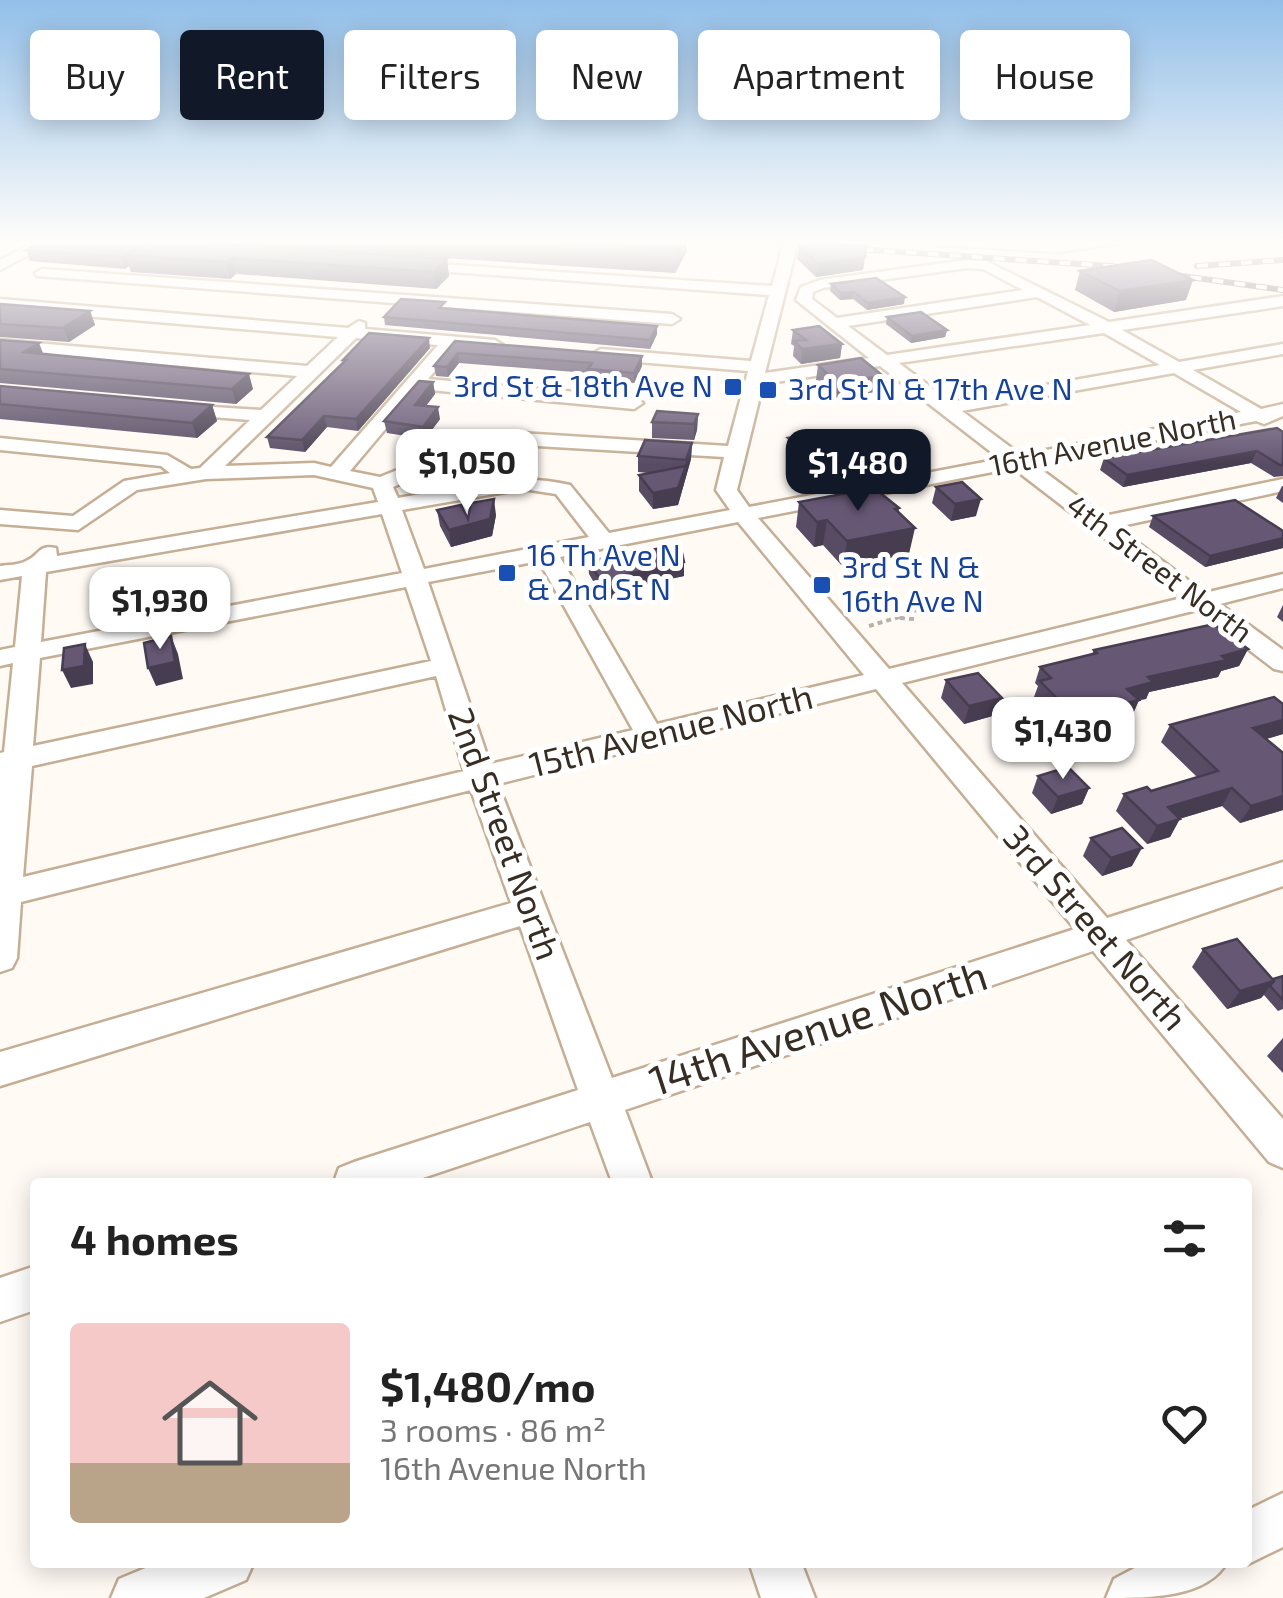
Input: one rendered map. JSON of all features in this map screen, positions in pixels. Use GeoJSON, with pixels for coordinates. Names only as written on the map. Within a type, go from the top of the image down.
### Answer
{"type":"FeatureCollection","features":[{"type":"Feature","properties":{"kind":"street"},"geometry":{"type":"LineString","coordinates":[[245,316],[353,333],[506,346]]}},
{"type":"Feature","properties":{"kind":"street"},"geometry":{"type":"LineString","coordinates":[[196,475],[265,416],[370,316]]}},
{"type":"Feature","properties":{"kind":"street"},"geometry":{"type":"LineString","coordinates":[[628,316],[672,319]]}},
{"type":"Feature","properties":{"kind":"street"},"geometry":{"type":"LineString","coordinates":[[631,410],[673,316]]}},
{"type":"Feature","properties":{"kind":"street","name":"3rd Street North"},"geometry":{"type":"LineString","coordinates":[[773,316],[733,452],[726,490],[882,680],[1279,1139]]}},
{"type":"Feature","properties":{"kind":"street","name":"4th Street North"},"geometry":{"type":"LineString","coordinates":[[824,316],[1283,663]]}},
{"type":"Feature","properties":{"kind":"street"},"geometry":{"type":"LineString","coordinates":[[834,323],[883,316]]}},
{"type":"Feature","properties":{"kind":"street"},"geometry":{"type":"LineString","coordinates":[[1084,316],[1283,428]]}},
{"type":"Feature","properties":{"kind":"street"},"geometry":{"type":"LineString","coordinates":[[580,352],[756,373],[886,362],[1179,316]]}},
{"type":"Feature","properties":{"kind":"street"},"geometry":{"type":"LineString","coordinates":[[336,474],[451,341]]}},
{"type":"Feature","properties":{"kind":"street"},"geometry":{"type":"LineString","coordinates":[[0,345],[312,372]]}},
{"type":"Feature","properties":{"kind":"street"},"geometry":{"type":"LineString","coordinates":[[946,408],[1283,349]]}},
{"type":"Feature","properties":{"kind":"street"},"geometry":{"type":"LineString","coordinates":[[414,383],[631,410],[733,452]]}},
{"type":"Feature","properties":{"kind":"street"},"geometry":{"type":"LineString","coordinates":[[154,406],[265,416]]}},
{"type":"Feature","properties":{"kind":"street"},"geometry":{"type":"LineString","coordinates":[[384,495],[466,448],[520,439],[631,410]]}},
{"type":"Feature","properties":{"kind":"street","name":"16th Avenue North"},"geometry":{"type":"LineString","coordinates":[[0,658],[1283,410]]}},
{"type":"Feature","properties":{"kind":"street"},"geometry":{"type":"LineString","coordinates":[[0,444],[167,461],[196,475]]}},
{"type":"Feature","properties":{"kind":"street"},"geometry":{"type":"LineString","coordinates":[[0,958],[9,760],[30,652],[34,567],[78,523],[132,485],[196,475],[314,468],[384,495]]}},
{"type":"Feature","properties":{"kind":"street"},"geometry":{"type":"LineString","coordinates":[[0,574],[384,495],[523,483],[563,489],[604,542]]}},
{"type":"Feature","properties":{"kind":"street"},"geometry":{"type":"LineString","coordinates":[[1099,524],[1283,484]]}},
{"type":"Feature","properties":{"kind":"street","name":"2nd Street North"},"geometry":{"type":"LineString","coordinates":[[384,495],[446,666],[481,777],[630,1178]]}},
{"type":"Feature","properties":{"kind":"street"},"geometry":{"type":"LineString","coordinates":[[0,516],[78,523]]}},
{"type":"Feature","properties":{"kind":"street"},"geometry":{"type":"LineString","coordinates":[[546,553],[650,736]]}},
{"type":"Feature","properties":{"kind":"street","name":"15th Avenue North"},"geometry":{"type":"LineString","coordinates":[[4,894],[1283,581]]}},
{"type":"Feature","properties":{"kind":"street"},"geometry":{"type":"LineString","coordinates":[[9,760],[446,666]]}},
{"type":"Feature","properties":{"kind":"street","name":"14th Avenue North"},"geometry":{"type":"LineString","coordinates":[[366,1178],[1283,874]]}},
{"type":"Feature","properties":{"kind":"street"},"geometry":{"type":"LineString","coordinates":[[0,1069],[530,910]]}},
{"type":"Feature","properties":{"kind":"street"},"geometry":{"type":"LineString","coordinates":[[0,1300],[30,1290]]}},
{"type":"Feature","properties":{"kind":"street"},"geometry":{"type":"LineString","coordinates":[[1252,1536],[1283,1519]]}},
{"type":"Feature","properties":{"kind":"street"},"geometry":{"type":"LineString","coordinates":[[138,1598],[213,1568]]}},
{"type":"Feature","properties":{"kind":"street"},"geometry":{"type":"LineString","coordinates":[[777,1568],[788,1598]]}},
{"type":"Feature","properties":{"kind":"street"},"geometry":{"type":"LineString","coordinates":[[1133,1598],[1189,1568]]}},
{"type":"Feature","properties":{"kind":"path"},"geometry":{"type":"LineString","coordinates":[[866,627],[899,617],[903,621],[914,619],[910,614],[942,607]]}},
{"type":"Feature","properties":{"kind":"building"},"geometry":{"type":"Polygon","coordinates":[[[0,316],[83,316],[63,328],[0,324],[0,316]]]}},
{"type":"Feature","properties":{"kind":"building"},"geometry":{"type":"Polygon","coordinates":[[[531,316],[657,326],[650,340],[384,317],[531,316]]]}},
{"type":"Feature","properties":{"kind":"building"},"geometry":{"type":"Polygon","coordinates":[[[926,316],[947,330],[912,336],[887,317],[926,316]]]}},
{"type":"Feature","properties":{"kind":"building"},"geometry":{"type":"Polygon","coordinates":[[[819,326],[842,344],[802,349],[794,341],[806,340],[793,330],[819,326]]]}},
{"type":"Feature","properties":{"kind":"building"},"geometry":{"type":"Polygon","coordinates":[[[369,333],[429,338],[356,419],[324,416],[302,440],[267,437],[346,360],[369,333]]]}},
{"type":"Feature","properties":{"kind":"building"},"geometry":{"type":"Polygon","coordinates":[[[0,340],[39,343],[24,352],[249,374],[232,389],[0,369],[0,340]]]}},
{"type":"Feature","properties":{"kind":"building"},"geometry":{"type":"Polygon","coordinates":[[[455,341],[642,356],[634,373],[588,369],[592,363],[458,353],[447,367],[434,366],[455,341]]]}},
{"type":"Feature","properties":{"kind":"building"},"geometry":{"type":"Polygon","coordinates":[[[861,358],[883,376],[836,382],[818,365],[861,358]]]}},
{"type":"Feature","properties":{"kind":"building"},"geometry":{"type":"Polygon","coordinates":[[[419,381],[433,382],[415,405],[438,407],[423,427],[384,421],[419,381]]]}},
{"type":"Feature","properties":{"kind":"building"},"geometry":{"type":"Polygon","coordinates":[[[0,386],[212,405],[192,423],[0,404],[0,386]]]}},
{"type":"Feature","properties":{"kind":"building"},"geometry":{"type":"Polygon","coordinates":[[[657,411],[698,414],[694,424],[652,422],[657,411]]]}},
{"type":"Feature","properties":{"kind":"building"},"geometry":{"type":"Polygon","coordinates":[[[1277,428],[1283,432],[1283,465],[1257,451],[1127,475],[1104,458],[1277,428]]]}},
{"type":"Feature","properties":{"kind":"building"},"geometry":{"type":"Polygon","coordinates":[[[845,431],[866,454],[818,465],[788,438],[845,431]]]}},
{"type":"Feature","properties":{"kind":"building"},"geometry":{"type":"Polygon","coordinates":[[[645,440],[692,443],[686,460],[638,456],[645,440]]]}},
{"type":"Feature","properties":{"kind":"building"},"geometry":{"type":"Polygon","coordinates":[[[686,466],[678,488],[653,493],[639,475],[686,466]]]}},
{"type":"Feature","properties":{"kind":"building"},"geometry":{"type":"Polygon","coordinates":[[[962,482],[981,499],[955,504],[936,487],[962,482]]]}},
{"type":"Feature","properties":{"kind":"building"},"geometry":{"type":"Polygon","coordinates":[[[874,488],[899,508],[895,509],[915,528],[847,541],[827,520],[817,522],[799,502],[874,488]]]}},
{"type":"Feature","properties":{"kind":"building"},"geometry":{"type":"Polygon","coordinates":[[[494,499],[490,519],[449,530],[437,510],[461,505],[468,519],[471,503],[494,499]]]}},
{"type":"Feature","properties":{"kind":"building"},"geometry":{"type":"Polygon","coordinates":[[[1235,500],[1283,531],[1283,538],[1210,556],[1153,516],[1235,500]]]}},
{"type":"Feature","properties":{"kind":"building"},"geometry":{"type":"Polygon","coordinates":[[[680,544],[684,562],[623,575],[627,581],[604,586],[588,560],[613,558],[680,544]]]}},
{"type":"Feature","properties":{"kind":"building"},"geometry":{"type":"Polygon","coordinates":[[[1214,624],[1248,649],[1222,656],[1227,660],[1148,677],[1153,682],[1127,689],[1139,700],[1074,716],[1040,681],[1051,678],[1040,667],[1097,653],[1094,650],[1214,624]]]}},
{"type":"Feature","properties":{"kind":"building"},"geometry":{"type":"Polygon","coordinates":[[[171,636],[175,662],[148,668],[144,643],[171,636]]]}},
{"type":"Feature","properties":{"kind":"building"},"geometry":{"type":"Polygon","coordinates":[[[85,644],[84,666],[62,670],[64,648],[85,644]]]}},
{"type":"Feature","properties":{"kind":"building"},"geometry":{"type":"Polygon","coordinates":[[[978,673],[1002,698],[969,706],[946,680],[978,673]]]}},
{"type":"Feature","properties":{"kind":"building"},"geometry":{"type":"Polygon","coordinates":[[[1274,697],[1283,704],[1283,720],[1253,728],[1283,753],[1283,796],[1251,806],[1232,788],[1168,807],[1180,819],[1157,826],[1124,794],[1147,787],[1151,791],[1218,771],[1170,725],[1274,697]]]}},
{"type":"Feature","properties":{"kind":"building"},"geometry":{"type":"Polygon","coordinates":[[[1068,767],[1089,788],[1058,797],[1038,776],[1068,767]]]}},
{"type":"Feature","properties":{"kind":"building"},"geometry":{"type":"Polygon","coordinates":[[[1122,828],[1142,848],[1111,858],[1091,838],[1122,828]]]}},
{"type":"Feature","properties":{"kind":"building"},"geometry":{"type":"Polygon","coordinates":[[[1237,939],[1274,981],[1240,991],[1203,949],[1237,939]]]}},
{"type":"Feature","properties":{"kind":"building"},"geometry":{"type":"Polygon","coordinates":[[[1283,976],[1283,1000],[1270,986],[1273,979],[1283,976]]]}},
{"type":"Feature","properties":{"kind":"place","name":"3rd St & 18th Ave N"},"geometry":{"type":"Point","coordinates":[733,387]}},
{"type":"Feature","properties":{"kind":"place","name":"3rd St N & 17th Ave N"},"geometry":{"type":"Point","coordinates":[768,390]}},
{"type":"Feature","properties":{"kind":"place","name":"16 Th Ave N & 2nd St N"},"geometry":{"type":"Point","coordinates":[507,573]}},
{"type":"Feature","properties":{"kind":"place","name":"3rd St N & 16th Ave N"},"geometry":{"type":"Point","coordinates":[822,585]}}]}
